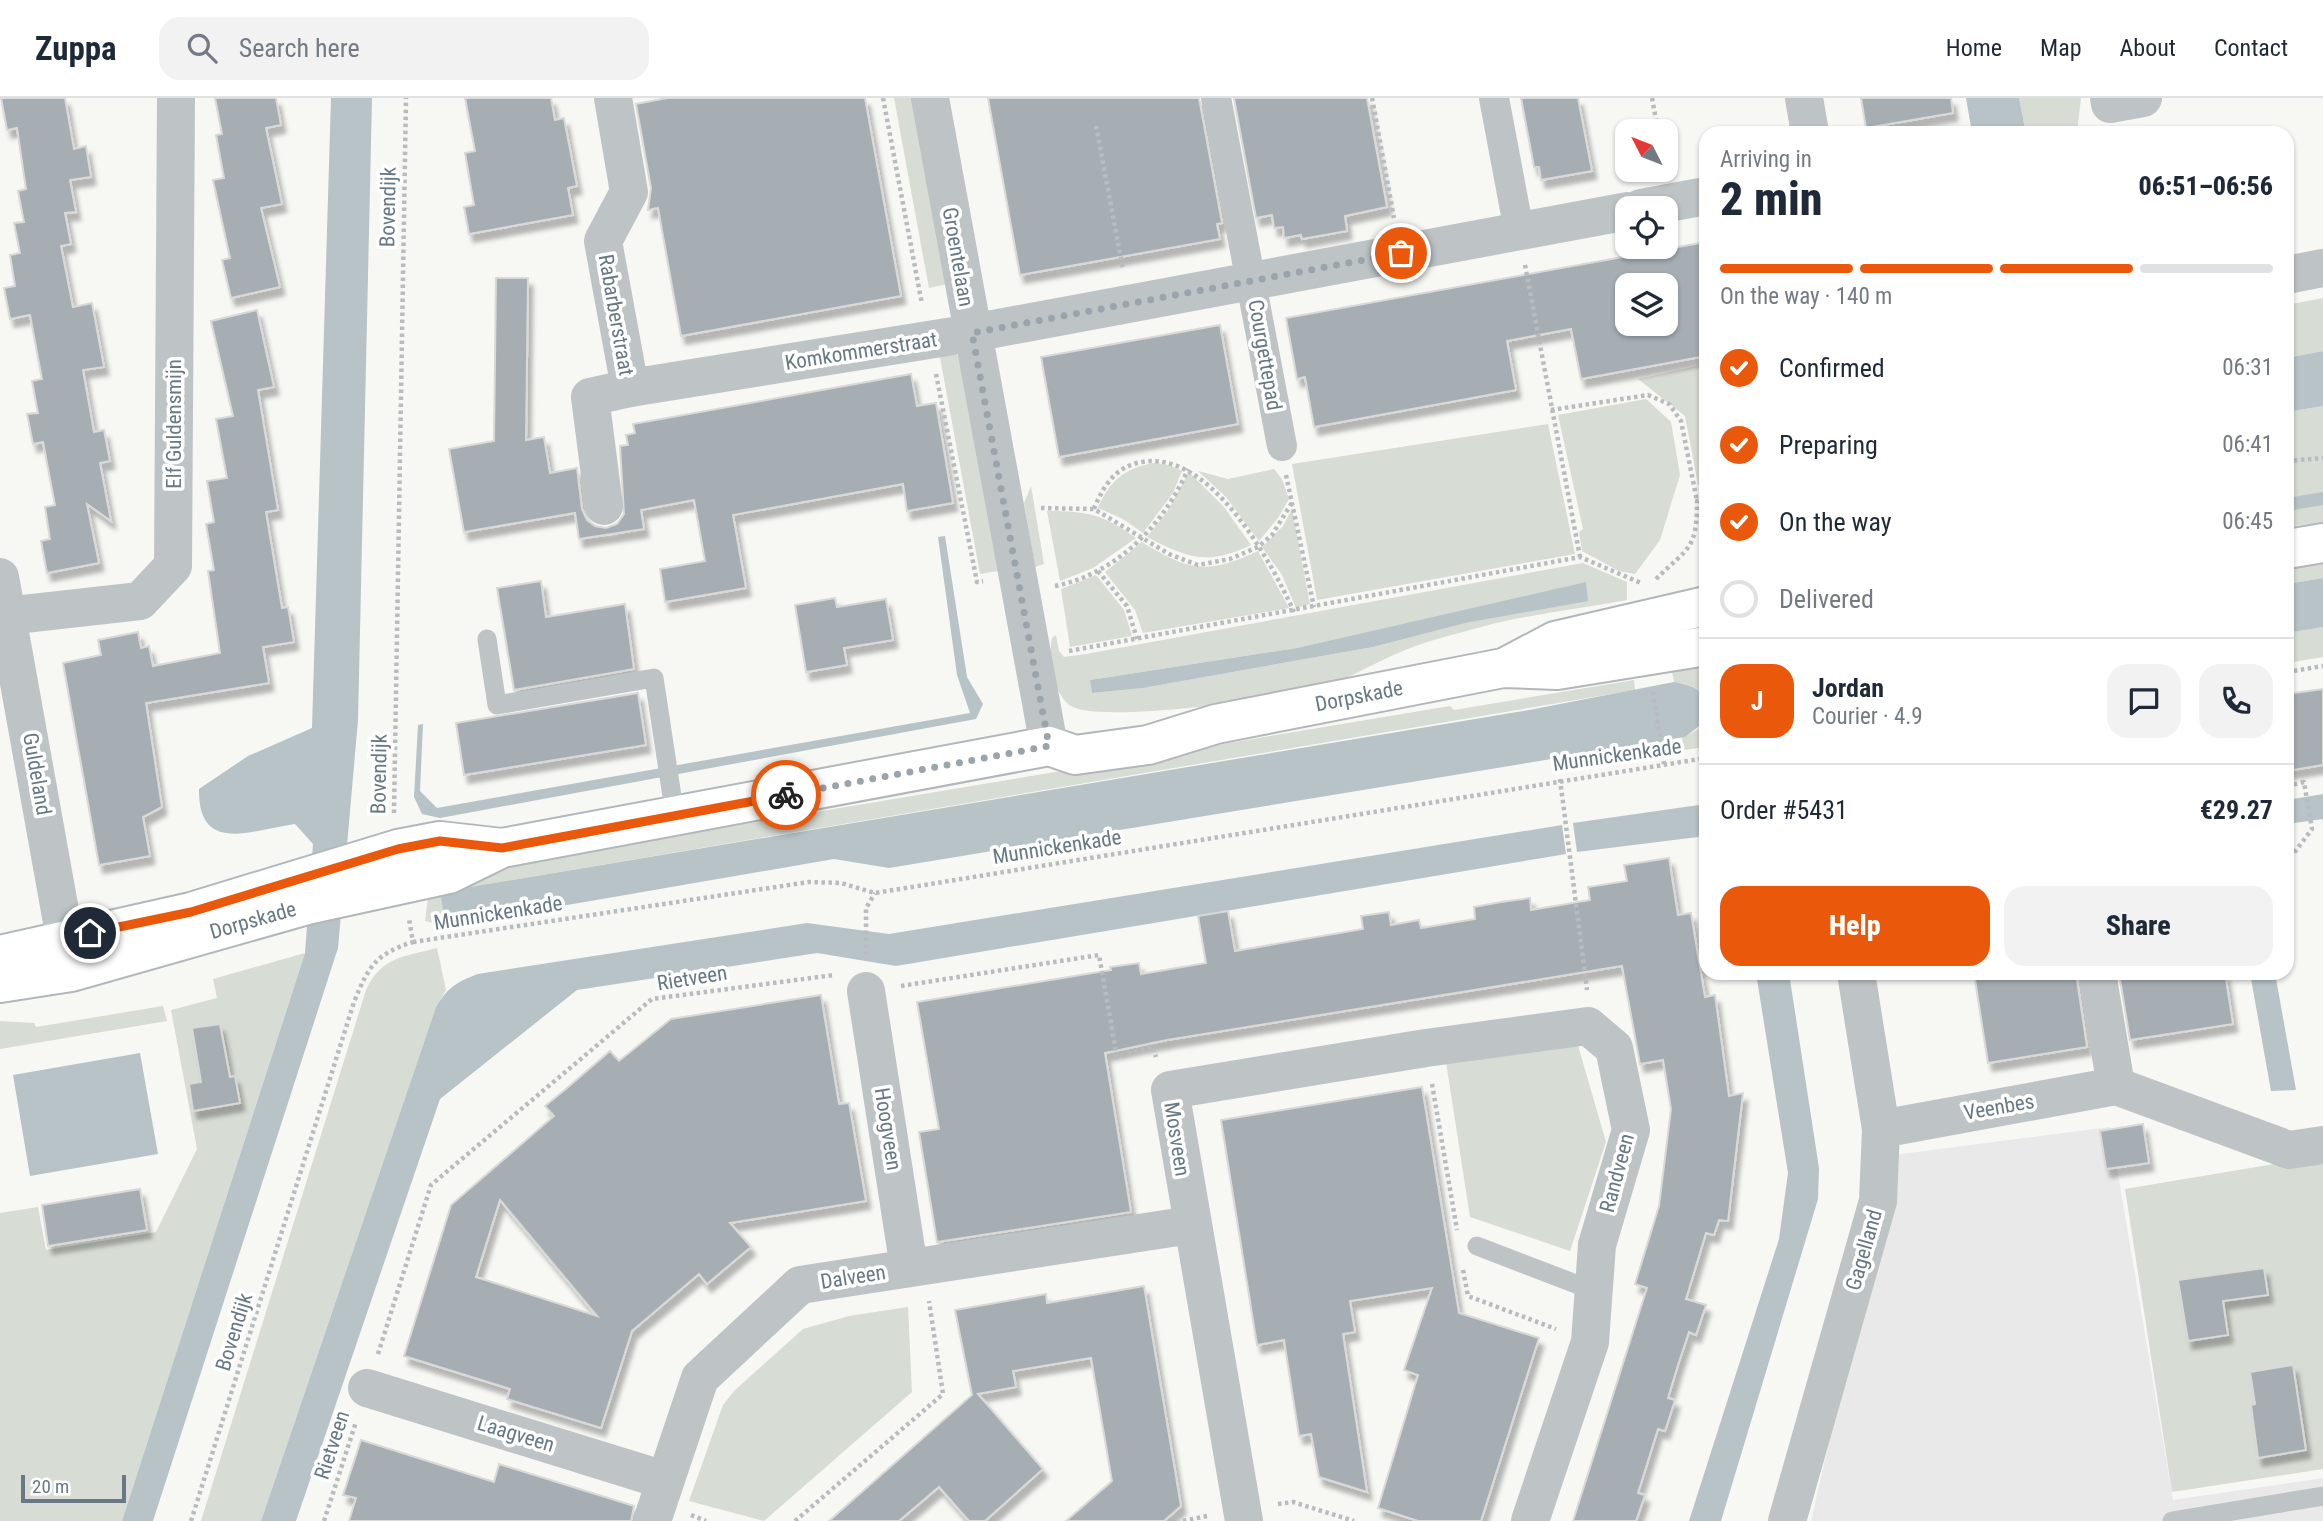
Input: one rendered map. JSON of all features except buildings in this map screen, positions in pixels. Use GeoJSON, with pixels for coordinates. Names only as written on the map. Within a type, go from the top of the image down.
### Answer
{"type":"FeatureCollection","features":[{"type":"Feature","properties":{"kind":"main road"},"geometry":{"type":"LineString","coordinates":[[2294,548],[2323,543]]}},
{"type":"Feature","properties":{"kind":"main road","name":"Dorpskade"},"geometry":{"type":"LineString","coordinates":[[1503,668],[1555,641],[1699,608]]}},
{"type":"Feature","properties":{"kind":"main road","name":"Dorpskade"},"geometry":{"type":"LineString","coordinates":[[0,983],[68,955],[191,912],[401,867],[449,874],[502,848],[674,802],[1049,746],[1075,755],[1149,745],[1216,724],[1503,668],[1557,670],[1699,647]]}},
{"type":"Feature","properties":{"kind":"main road","name":"Dorpskade"},"geometry":{"type":"LineString","coordinates":[[0,955],[68,955]]}},
{"type":"Feature","properties":{"kind":"street","name":"Elf Guldensmijn"},"geometry":{"type":"LineString","coordinates":[[6,616],[140,601],[173,566],[176,98]]}},
{"type":"Feature","properties":{"kind":"street","name":"Rabarberstraat"},"geometry":{"type":"LineString","coordinates":[[604,506],[590,397],[630,388],[603,241],[629,192],[613,98]]}},
{"type":"Feature","properties":{"kind":"street","name":"Groentelaan"},"geometry":{"type":"LineString","coordinates":[[930,98],[1049,746]]}},
{"type":"Feature","properties":{"kind":"street","name":"Courgettepad"},"geometry":{"type":"LineString","coordinates":[[1216,98],[1284,461]]}},
{"type":"Feature","properties":{"kind":"street"},"geometry":{"type":"LineString","coordinates":[[1494,98],[1518,231]]}},
{"type":"Feature","properties":{"kind":"street"},"geometry":{"type":"LineString","coordinates":[[1804,98],[1809,126]]}},
{"type":"Feature","properties":{"kind":"street"},"geometry":{"type":"LineString","coordinates":[[1678,201],[1699,197]]}},
{"type":"Feature","properties":{"kind":"street","name":"Komkommerstraat"},"geometry":{"type":"LineString","coordinates":[[630,388],[972,333],[1615,213]]}},
{"type":"Feature","properties":{"kind":"street"},"geometry":{"type":"LineString","coordinates":[[2294,274],[2323,268]]}},
{"type":"Feature","properties":{"kind":"street","name":"Guldeland"},"geometry":{"type":"LineString","coordinates":[[0,577],[6,616],[12,704],[68,955]]}},
{"type":"Feature","properties":{"kind":"street","name":"Hoogveen"},"geometry":{"type":"LineString","coordinates":[[866,976],[916,1267]]}},
{"type":"Feature","properties":{"kind":"street","name":"Gagelland"},"geometry":{"type":"LineString","coordinates":[[1787,1521],[1878,1201],[1881,1129],[1857,980]]}},
{"type":"Feature","properties":{"kind":"street"},"geometry":{"type":"LineString","coordinates":[[2098,980],[2116,1086],[2289,1150],[2323,1145]]}},
{"type":"Feature","properties":{"kind":"street","name":"Mosveen"},"geometry":{"type":"LineString","coordinates":[[1243,1515],[1191,1226],[1170,1090],[1426,1048],[1588,1026]]}},
{"type":"Feature","properties":{"kind":"street","name":"Randveen"},"geometry":{"type":"LineString","coordinates":[[1530,1521],[1590,1342],[1597,1245],[1631,1130],[1614,1048],[1588,1026]]}},
{"type":"Feature","properties":{"kind":"street","name":"Veenbes"},"geometry":{"type":"LineString","coordinates":[[1881,1129],[2116,1086]]}},
{"type":"Feature","properties":{"kind":"street","name":"Dalveen"},"geometry":{"type":"LineString","coordinates":[[652,1521],[700,1378],[800,1285],[1191,1226]]}},
{"type":"Feature","properties":{"kind":"street","name":"Laagveen"},"geometry":{"type":"LineString","coordinates":[[368,1388],[664,1480]]}},
{"type":"Feature","properties":{"kind":"lane"},"geometry":{"type":"LineString","coordinates":[[487,639],[497,705],[654,678],[674,802]]}},
{"type":"Feature","properties":{"kind":"lane"},"geometry":{"type":"LineString","coordinates":[[1477,1246],[1594,1292]]}},
{"type":"Feature","properties":{"kind":"lane"},"geometry":{"type":"LineString","coordinates":[[2172,1521],[2323,1496]]}},
{"type":"Feature","properties":{"kind":"path","name":"Bovendijk"},"geometry":{"type":"LineString","coordinates":[[191,1521],[354,1002],[373,962],[391,949],[413,942],[393,829],[406,98]]}},
{"type":"Feature","properties":{"kind":"path"},"geometry":{"type":"LineString","coordinates":[[1372,98],[1401,253]]}},
{"type":"Feature","properties":{"kind":"path"},"geometry":{"type":"LineString","coordinates":[[1652,98],[1656,119]]}},
{"type":"Feature","properties":{"kind":"path"},"geometry":{"type":"LineString","coordinates":[[1096,125],[1130,304]]}},
{"type":"Feature","properties":{"kind":"path"},"geometry":{"type":"LineString","coordinates":[[1518,231],[1580,557]]}},
{"type":"Feature","properties":{"kind":"path"},"geometry":{"type":"LineString","coordinates":[[1551,410],[1648,395],[1669,404],[1681,421],[1697,501]]}},
{"type":"Feature","properties":{"kind":"path"},"geometry":{"type":"LineString","coordinates":[[2294,460],[2323,458]]}},
{"type":"Feature","properties":{"kind":"path"},"geometry":{"type":"LineString","coordinates":[[1094,509],[1105,484],[1135,463],[1155,459],[1188,469],[1214,491],[1258,547],[1278,577],[1294,612]]}},
{"type":"Feature","properties":{"kind":"path"},"geometry":{"type":"LineString","coordinates":[[1284,461],[1314,607]]}},
{"type":"Feature","properties":{"kind":"path"},"geometry":{"type":"LineString","coordinates":[[1054,586],[1098,571],[1143,537],[1179,490],[1188,469]]}},
{"type":"Feature","properties":{"kind":"path"},"geometry":{"type":"LineString","coordinates":[[1041,520],[1039,508],[1070,506],[1094,509],[1169,554],[1198,565],[1230,558],[1258,547],[1272,535],[1293,501]]}},
{"type":"Feature","properties":{"kind":"path"},"geometry":{"type":"LineString","coordinates":[[1063,639],[1065,652],[1294,612],[1580,557],[1649,586]]}},
{"type":"Feature","properties":{"kind":"path"},"geometry":{"type":"LineString","coordinates":[[1098,571],[1126,606],[1137,639]]}},
{"type":"Feature","properties":{"kind":"path"},"geometry":{"type":"LineString","coordinates":[[1052,578],[1056,599]]}},
{"type":"Feature","properties":{"kind":"path"},"geometry":{"type":"LineString","coordinates":[[2294,671],[2323,666]]}},
{"type":"Feature","properties":{"kind":"path"},"geometry":{"type":"LineString","coordinates":[[1652,688],[1664,764]]}},
{"type":"Feature","properties":{"kind":"path","name":"Munnickenkade"},"geometry":{"type":"LineString","coordinates":[[413,942],[809,882],[841,883],[875,893],[1560,779],[1699,759]]}},
{"type":"Feature","properties":{"kind":"path"},"geometry":{"type":"LineString","coordinates":[[1560,779],[1586,972],[1588,1026]]}},
{"type":"Feature","properties":{"kind":"path"},"geometry":{"type":"LineString","coordinates":[[2294,784],[2304,782],[2312,830],[2294,853]]}},
{"type":"Feature","properties":{"kind":"path"},"geometry":{"type":"LineString","coordinates":[[875,893],[866,908],[866,976],[1099,955],[1117,1056],[1152,1046],[1170,1090]]}},
{"type":"Feature","properties":{"kind":"path","name":"Rietveen"},"geometry":{"type":"LineString","coordinates":[[324,1521],[431,1185],[652,999],[830,974],[866,976]]}},
{"type":"Feature","properties":{"kind":"path"},"geometry":{"type":"LineString","coordinates":[[795,1521],[943,1394],[916,1267]]}},
{"type":"Feature","properties":{"kind":"path"},"geometry":{"type":"LineString","coordinates":[[1243,1515],[1293,1502],[1354,1521]]}},
{"type":"Feature","properties":{"kind":"shaded area"},"geometry":{"type":"Polygon","coordinates":[[[331,98],[372,98],[358,720],[338,948],[153,1521],[122,1521],[305,953],[313,844],[295,824],[245,833],[217,831],[207,823],[201,810],[199,789],[248,756],[312,728],[331,98]]]}},
{"type":"Feature","properties":{"kind":"shaded area"},"geometry":{"type":"Polygon","coordinates":[[[894,98],[919,98],[953,283],[929,288],[894,98]]]}},
{"type":"Feature","properties":{"kind":"shaded area"},"geometry":{"type":"Polygon","coordinates":[[[1966,98],[2019,98],[2025,126],[1971,126],[1966,98]]]}},
{"type":"Feature","properties":{"kind":"shaded area"},"geometry":{"type":"Polygon","coordinates":[[[2019,98],[2081,98],[2078,126],[2025,126],[2019,98]]]}},
{"type":"Feature","properties":{"kind":"shaded area"},"geometry":{"type":"Polygon","coordinates":[[[2323,298],[2323,351],[2294,357],[2294,304],[2323,298]]]}},
{"type":"Feature","properties":{"kind":"shaded area"},"geometry":{"type":"Polygon","coordinates":[[[951,351],[968,364],[1004,570],[980,574],[939,352],[951,351]]]}},
{"type":"Feature","properties":{"kind":"shaded area"},"geometry":{"type":"Polygon","coordinates":[[[2323,351],[2323,406],[2294,411],[2294,357],[2323,351]]]}},
{"type":"Feature","properties":{"kind":"shaded area"},"geometry":{"type":"Polygon","coordinates":[[[1699,366],[1699,485],[1685,416],[1638,379],[1699,366]]]}},
{"type":"Feature","properties":{"kind":"shaded area"},"geometry":{"type":"Polygon","coordinates":[[[1646,399],[1671,422],[1680,475],[1660,540],[1635,574],[1619,571],[1582,551],[1579,532],[1583,529],[1558,415],[1646,399]]]}},
{"type":"Feature","properties":{"kind":"shaded area"},"geometry":{"type":"Polygon","coordinates":[[[2323,406],[2323,522],[2294,526],[2294,411],[2323,406]]]}},
{"type":"Feature","properties":{"kind":"shaded area"},"geometry":{"type":"Polygon","coordinates":[[[1548,424],[1575,554],[1317,600],[1292,464],[1548,424]]]}},
{"type":"Feature","properties":{"kind":"shaded area"},"geometry":{"type":"Polygon","coordinates":[[[1155,463],[1182,471],[1173,493],[1143,533],[1123,519],[1098,508],[1107,490],[1120,477],[1135,468],[1155,463]]]}},
{"type":"Feature","properties":{"kind":"shaded area"},"geometry":{"type":"Polygon","coordinates":[[[1274,469],[1282,479],[1289,499],[1259,541],[1226,497],[1198,471],[1228,479],[1274,469]]]}},
{"type":"Feature","properties":{"kind":"shaded area"},"geometry":{"type":"Polygon","coordinates":[[[1189,472],[1224,507],[1251,545],[1222,556],[1198,557],[1174,550],[1147,537],[1167,512],[1189,472]]]}},
{"type":"Feature","properties":{"kind":"shaded area"},"geometry":{"type":"Polygon","coordinates":[[[1031,486],[1044,564],[1035,567],[1024,503],[1031,486]]]}},
{"type":"Feature","properties":{"kind":"shaded area"},"geometry":{"type":"Polygon","coordinates":[[[2323,492],[2323,505],[2294,510],[2294,497],[2323,492]]]}},
{"type":"Feature","properties":{"kind":"shaded area"},"geometry":{"type":"Polygon","coordinates":[[[1292,509],[1310,604],[1296,608],[1282,575],[1262,547],[1283,526],[1292,509]]]}},
{"type":"Feature","properties":{"kind":"shaded area"},"geometry":{"type":"Polygon","coordinates":[[[1047,511],[1073,512],[1104,519],[1136,538],[1093,568],[1060,581],[1047,511]]]}},
{"type":"Feature","properties":{"kind":"shaded area"},"geometry":{"type":"Polygon","coordinates":[[[945,536],[967,677],[983,704],[976,719],[440,818],[422,814],[414,797],[418,725],[423,724],[420,791],[437,808],[970,713],[957,675],[938,537],[945,536]]]}},
{"type":"Feature","properties":{"kind":"shaded area"},"geometry":{"type":"Polygon","coordinates":[[[1142,542],[1173,559],[1198,566],[1225,564],[1258,551],[1289,608],[1143,633],[1135,610],[1105,572],[1142,542]]]}},
{"type":"Feature","properties":{"kind":"shaded area"},"geometry":{"type":"Polygon","coordinates":[[[1583,563],[1627,582],[1627,600],[1499,622],[1414,646],[1323,687],[1234,703],[1117,712],[1088,711],[1071,706],[1060,693],[1053,675],[1052,638],[1056,635],[1059,651],[1064,657],[1583,563]],[[1586,583],[1297,648],[1090,680],[1092,693],[1143,688],[1373,647],[1470,622],[1586,583]]]}},
{"type":"Feature","properties":{"kind":"shaded area"},"geometry":{"type":"Polygon","coordinates":[[[2323,564],[2323,578],[2294,583],[2294,568],[2323,564]]]}},
{"type":"Feature","properties":{"kind":"shaded area"},"geometry":{"type":"Polygon","coordinates":[[[1096,575],[1124,610],[1132,636],[1070,647],[1061,589],[1096,575]]]}},
{"type":"Feature","properties":{"kind":"shaded area"},"geometry":{"type":"Polygon","coordinates":[[[2323,578],[2323,627],[2294,632],[2294,583],[2323,578]]]}},
{"type":"Feature","properties":{"kind":"shaded area"},"geometry":{"type":"Polygon","coordinates":[[[1586,582],[1588,601],[1470,622],[1373,647],[1143,688],[1092,693],[1090,680],[1297,648],[1586,582]]]}},
{"type":"Feature","properties":{"kind":"shaded area"},"geometry":{"type":"Polygon","coordinates":[[[2323,627],[2323,657],[2294,662],[2294,632],[2323,627]]]}},
{"type":"Feature","properties":{"kind":"shaded area"},"geometry":{"type":"Polygon","coordinates":[[[1671,666],[1692,666],[1699,669],[1699,691],[1674,682],[1671,666]]]}},
{"type":"Feature","properties":{"kind":"shaded area"},"geometry":{"type":"Polygon","coordinates":[[[1634,680],[1635,690],[441,892],[446,926],[425,921],[429,890],[511,863],[1450,706],[1454,710],[1634,680]]]}},
{"type":"Feature","properties":{"kind":"shaded area"},"geometry":{"type":"Polygon","coordinates":[[[1674,682],[1699,691],[1699,726],[1685,737],[889,868],[834,859],[446,926],[440,892],[1529,710],[1674,682]]]}},
{"type":"Feature","properties":{"kind":"shaded area"},"geometry":{"type":"Polygon","coordinates":[[[1699,728],[1699,748],[1683,750],[1682,738],[1699,728]]]}},
{"type":"Feature","properties":{"kind":"shaded area"},"geometry":{"type":"Polygon","coordinates":[[[2323,794],[2323,819],[2294,823],[2294,799],[2323,794]]]}},
{"type":"Feature","properties":{"kind":"shaded area"},"geometry":{"type":"Polygon","coordinates":[[[1699,805],[1699,837],[1577,852],[1573,823],[1699,805]]]}},
{"type":"Feature","properties":{"kind":"shaded area"},"geometry":{"type":"Polygon","coordinates":[[[1562,825],[1566,854],[896,966],[817,953],[577,990],[440,1099],[296,1521],[261,1521],[436,1007],[449,990],[465,979],[478,974],[807,923],[889,934],[1562,825]]]}},
{"type":"Feature","properties":{"kind":"shaded area"},"geometry":{"type":"Polygon","coordinates":[[[437,948],[446,990],[436,1007],[261,1521],[201,1521],[366,990],[379,970],[387,964],[404,956],[437,948]]]}},
{"type":"Feature","properties":{"kind":"shaded area"},"geometry":{"type":"Polygon","coordinates":[[[305,953],[122,1521],[0,1521],[0,1213],[38,1207],[46,1250],[156,1232],[197,1149],[171,1010],[217,998],[213,979],[305,953]]]}},
{"type":"Feature","properties":{"kind":"shaded area"},"geometry":{"type":"Polygon","coordinates":[[[1757,980],[1790,980],[1819,1168],[1818,1199],[1721,1521],[1689,1521],[1779,1239],[1788,1173],[1757,980]]]}},
{"type":"Feature","properties":{"kind":"shaded area"},"geometry":{"type":"Polygon","coordinates":[[[2251,980],[2276,980],[2296,1090],[2271,1091],[2251,980]]]}},
{"type":"Feature","properties":{"kind":"shaded area"},"geometry":{"type":"Polygon","coordinates":[[[163,1006],[167,1021],[0,1049],[0,1021],[34,1023],[36,1027],[163,1006]]]}},
{"type":"Feature","properties":{"kind":"shaded area"},"geometry":{"type":"Polygon","coordinates":[[[1577,1042],[1606,1142],[1570,1251],[1470,1217],[1446,1062],[1577,1042]]]}},
{"type":"Feature","properties":{"kind":"shaded area"},"geometry":{"type":"Polygon","coordinates":[[[140,1053],[158,1154],[30,1176],[13,1075],[140,1053]]]}},
{"type":"Feature","properties":{"kind":"shaded area"},"geometry":{"type":"Polygon","coordinates":[[[2110,1127],[2173,1500],[2323,1478],[2323,1521],[1811,1521],[1894,1155],[2110,1127]]]}},
{"type":"Feature","properties":{"kind":"shaded area"},"geometry":{"type":"Polygon","coordinates":[[[2323,1156],[2323,1469],[2172,1492],[2125,1189],[2323,1156]]]}},
{"type":"Feature","properties":{"kind":"shaded area"},"geometry":{"type":"Polygon","coordinates":[[[908,1307],[912,1392],[764,1521],[689,1501],[723,1405],[734,1391],[803,1329],[849,1316],[908,1307]]]}},
{"type":"Feature","properties":{"kind":"way so far"},"geometry":{"type":"LineString","coordinates":[[786,795],[1049,746],[972,333],[1401,253]]}},
{"type":"Feature","properties":{"kind":"route"},"geometry":{"type":"LineString","coordinates":[[90,933],[191,912],[398,849],[440,841],[502,848],[786,795]]}}]}
